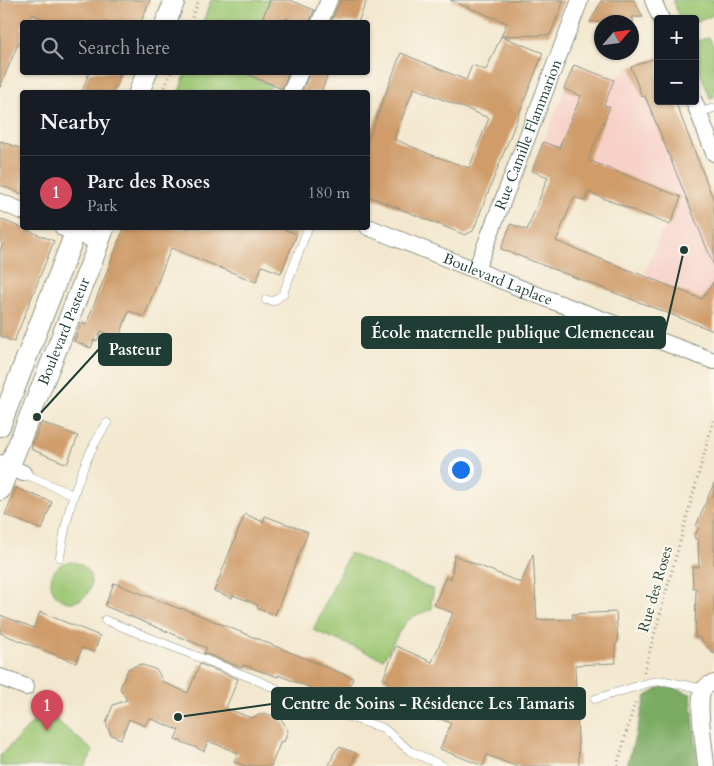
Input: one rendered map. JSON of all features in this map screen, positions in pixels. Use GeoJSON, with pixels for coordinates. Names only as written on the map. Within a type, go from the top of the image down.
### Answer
{"type":"FeatureCollection","features":[{"type":"Feature","properties":{"kind":"street"},"geometry":{"type":"LineString","coordinates":[[167,20],[175,0]]}},
{"type":"Feature","properties":{"kind":"street"},"geometry":{"type":"LineString","coordinates":[[321,20],[329,0]]}},
{"type":"Feature","properties":{"kind":"street","name":"Rue Camille Flammarion"},"geometry":{"type":"LineString","coordinates":[[476,270],[580,0]]}},
{"type":"Feature","properties":{"kind":"street"},"geometry":{"type":"LineString","coordinates":[[653,0],[659,15]]}},
{"type":"Feature","properties":{"kind":"street"},"geometry":{"type":"LineString","coordinates":[[140,90],[146,75]]}},
{"type":"Feature","properties":{"kind":"street"},"geometry":{"type":"LineString","coordinates":[[293,90],[299,75]]}},
{"type":"Feature","properties":{"kind":"street"},"geometry":{"type":"LineString","coordinates":[[702,108],[714,153]]}},
{"type":"Feature","properties":{"kind":"street"},"geometry":{"type":"LineString","coordinates":[[0,202],[20,210]]}},
{"type":"Feature","properties":{"kind":"street","name":"Boulevard Laplace"},"geometry":{"type":"LineString","coordinates":[[370,228],[606,322],[714,361]]}},
{"type":"Feature","properties":{"kind":"street","name":"Boulevard Pasteur"},"geometry":{"type":"LineString","coordinates":[[2,415],[72,230]]}},
{"type":"Feature","properties":{"kind":"street"},"geometry":{"type":"LineString","coordinates":[[77,230],[101,235]]}},
{"type":"Feature","properties":{"kind":"street","name":"Boulevard Pasteur"},"geometry":{"type":"LineString","coordinates":[[0,490],[11,468],[101,235]]}},
{"type":"Feature","properties":{"kind":"street"},"geometry":{"type":"LineString","coordinates":[[2,415],[27,423]]}},
{"type":"Feature","properties":{"kind":"street"},"geometry":{"type":"LineString","coordinates":[[0,677],[26,687]]}},
{"type":"Feature","properties":{"kind":"street"},"geometry":{"type":"LineString","coordinates":[[706,766],[701,702],[709,686]]}},
{"type":"Feature","properties":{"kind":"lane"},"geometry":{"type":"LineString","coordinates":[[266,300],[274,301],[283,294],[307,230]]}},
{"type":"Feature","properties":{"kind":"lane"},"geometry":{"type":"LineString","coordinates":[[60,557],[64,528],[73,495],[95,441],[107,423]]}},
{"type":"Feature","properties":{"kind":"lane"},"geometry":{"type":"LineString","coordinates":[[11,468],[73,495]]}},
{"type":"Feature","properties":{"kind":"lane"},"geometry":{"type":"LineString","coordinates":[[105,620],[324,709],[384,728],[410,751],[443,766]]}},
{"type":"Feature","properties":{"kind":"lane"},"geometry":{"type":"LineString","coordinates":[[595,699],[650,682],[665,681],[709,686]]}},
{"type":"Feature","properties":{"kind":"path"},"geometry":{"type":"LineString","coordinates":[[191,20],[199,0]]}},
{"type":"Feature","properties":{"kind":"path"},"geometry":{"type":"LineString","coordinates":[[164,90],[170,75]]}},
{"type":"Feature","properties":{"kind":"path","name":"Rue des Roses"},"geometry":{"type":"LineString","coordinates":[[617,766],[714,418]]}},
{"type":"Feature","properties":{"kind":"shaded area"},"geometry":{"type":"Polygon","coordinates":[[[654,58],[654,105],[677,105],[714,201],[714,332],[635,300],[661,233],[669,225],[588,193],[585,201],[569,194],[548,177],[532,171],[574,65],[615,77],[631,67],[654,58]]]}},
{"type":"Feature","properties":{"kind":"green space"},"geometry":{"type":"Polygon","coordinates":[[[211,0],[270,0],[262,20],[204,20],[211,0]]]}},
{"type":"Feature","properties":{"kind":"green space"},"geometry":{"type":"Polygon","coordinates":[[[673,0],[714,0],[714,15],[699,21],[699,15],[679,15],[673,0]]]}},
{"type":"Feature","properties":{"kind":"green space"},"geometry":{"type":"Polygon","coordinates":[[[709,37],[714,48],[714,97],[710,98],[699,69],[699,41],[709,37]]]}},
{"type":"Feature","properties":{"kind":"green space"},"geometry":{"type":"Polygon","coordinates":[[[185,75],[246,75],[271,85],[269,90],[180,90],[185,75]]]}},
{"type":"Feature","properties":{"kind":"green space"},"geometry":{"type":"Polygon","coordinates":[[[349,553],[434,590],[431,603],[432,609],[415,616],[406,623],[383,659],[313,630],[349,553]]]}},
{"type":"Feature","properties":{"kind":"green space"},"geometry":{"type":"Polygon","coordinates":[[[71,562],[85,568],[91,582],[85,596],[71,602],[57,596],[51,582],[57,568],[71,562]]]}},
{"type":"Feature","properties":{"kind":"green space"},"geometry":{"type":"Polygon","coordinates":[[[665,685],[691,694],[698,766],[627,766],[646,696],[665,685]]]}},
{"type":"Feature","properties":{"kind":"green space"},"geometry":{"type":"Polygon","coordinates":[[[45,710],[93,751],[85,766],[0,766],[0,756],[45,710]]]}},
{"type":"Feature","properties":{"kind":"building"},"geometry":{"type":"Polygon","coordinates":[[[0,0],[150,0],[142,20],[46,20],[32,14],[30,20],[20,20],[20,44],[18,44],[0,87],[0,0]]]}},
{"type":"Feature","properties":{"kind":"building"},"geometry":{"type":"Polygon","coordinates":[[[270,0],[290,0],[314,10],[311,20],[286,18],[286,20],[262,20],[270,0]]]}},
{"type":"Feature","properties":{"kind":"building"},"geometry":{"type":"Polygon","coordinates":[[[341,0],[367,0],[359,20],[332,20],[341,0]]]}},
{"type":"Feature","properties":{"kind":"building"},"geometry":{"type":"Polygon","coordinates":[[[450,0],[564,0],[550,35],[501,36],[507,23],[450,0]]]}},
{"type":"Feature","properties":{"kind":"building"},"geometry":{"type":"Polygon","coordinates":[[[602,0],[634,0],[643,17],[639,17],[639,15],[594,15],[594,22],[590,22],[602,0]]]}},
{"type":"Feature","properties":{"kind":"building"},"geometry":{"type":"Polygon","coordinates":[[[501,36],[543,53],[473,231],[465,235],[370,197],[370,135],[401,53],[466,80],[472,65],[486,70],[501,36]],[[414,88],[394,139],[469,168],[489,118],[414,88]]]}},
{"type":"Feature","properties":{"kind":"building"},"geometry":{"type":"Polygon","coordinates":[[[654,58],[654,105],[677,105],[714,201],[714,266],[645,96],[642,97],[631,67],[654,58]]]}},
{"type":"Feature","properties":{"kind":"building"},"geometry":{"type":"Polygon","coordinates":[[[574,65],[614,80],[604,105],[610,107],[588,160],[681,197],[670,225],[588,192],[585,201],[574,197],[556,241],[702,299],[714,281],[714,331],[501,249],[511,224],[527,230],[548,177],[532,171],[543,142],[559,148],[581,96],[564,89],[574,65]]]}},
{"type":"Feature","properties":{"kind":"building"},"geometry":{"type":"Polygon","coordinates":[[[88,75],[120,75],[114,90],[83,90],[88,75]]]}},
{"type":"Feature","properties":{"kind":"building"},"geometry":{"type":"Polygon","coordinates":[[[249,75],[288,75],[282,89],[249,75]]]}},
{"type":"Feature","properties":{"kind":"building"},"geometry":{"type":"Polygon","coordinates":[[[309,75],[328,75],[322,90],[303,90],[309,75]]]}},
{"type":"Feature","properties":{"kind":"building"},"geometry":{"type":"Polygon","coordinates":[[[0,141],[20,148],[20,193],[0,185],[0,141]]]}},
{"type":"Feature","properties":{"kind":"building"},"geometry":{"type":"Polygon","coordinates":[[[0,219],[20,227],[20,230],[27,230],[54,241],[14,342],[0,336],[0,251],[3,243],[0,242],[0,219]]]}},
{"type":"Feature","properties":{"kind":"building"},"geometry":{"type":"Polygon","coordinates":[[[123,230],[286,230],[297,234],[281,273],[262,266],[256,282],[171,248],[144,317],[129,311],[119,338],[101,331],[97,341],[94,340],[91,348],[74,341],[81,323],[86,325],[123,230]]]}},
{"type":"Feature","properties":{"kind":"building"},"geometry":{"type":"Polygon","coordinates":[[[41,422],[78,436],[67,464],[31,449],[41,422]]]}},
{"type":"Feature","properties":{"kind":"building"},"geometry":{"type":"Polygon","coordinates":[[[714,483],[714,654],[699,637],[695,638],[696,588],[693,588],[692,567],[699,567],[698,539],[694,538],[699,527],[696,526],[714,483]]]}},
{"type":"Feature","properties":{"kind":"building"},"geometry":{"type":"Polygon","coordinates":[[[16,488],[52,502],[42,530],[5,515],[16,488]]]}},
{"type":"Feature","properties":{"kind":"building"},"geometry":{"type":"Polygon","coordinates":[[[245,514],[263,522],[265,516],[308,532],[275,615],[257,608],[258,605],[233,595],[232,598],[214,591],[245,514]]]}},
{"type":"Feature","properties":{"kind":"building"},"geometry":{"type":"Polygon","coordinates":[[[533,554],[537,620],[573,619],[572,614],[616,612],[618,641],[615,646],[616,663],[575,665],[579,766],[515,766],[487,755],[483,766],[440,749],[451,723],[379,694],[389,681],[383,679],[396,646],[432,662],[453,613],[434,605],[446,577],[451,579],[454,555],[521,583],[533,554]]]}},
{"type":"Feature","properties":{"kind":"building"},"geometry":{"type":"Polygon","coordinates":[[[114,583],[204,617],[353,678],[344,701],[278,675],[278,677],[243,665],[242,668],[204,653],[207,648],[105,606],[114,583]]]}},
{"type":"Feature","properties":{"kind":"building"},"geometry":{"type":"Polygon","coordinates":[[[40,612],[100,636],[94,652],[82,648],[76,663],[0,633],[0,615],[34,628],[40,612]]]}},
{"type":"Feature","properties":{"kind":"building"},"geometry":{"type":"Polygon","coordinates":[[[140,664],[157,670],[163,682],[188,693],[200,664],[238,679],[226,708],[251,718],[265,713],[282,720],[288,731],[284,742],[281,741],[271,766],[245,766],[234,762],[238,753],[208,741],[204,751],[175,739],[179,730],[149,718],[145,726],[129,719],[121,739],[111,735],[106,723],[113,705],[127,700],[120,688],[128,669],[140,664]]]}},
{"type":"Feature","properties":{"kind":"building"},"geometry":{"type":"Polygon","coordinates":[[[339,747],[356,753],[351,766],[329,766],[334,753],[339,747]]]}},
{"type":"Feature","properties":{"kind":"place","name":"École maternelle publique Clemenceau"},"geometry":{"type":"Point","coordinates":[684,250]}},
{"type":"Feature","properties":{"kind":"place","name":"Pasteur"},"geometry":{"type":"Point","coordinates":[37,417]}},
{"type":"Feature","properties":{"kind":"place","name":"Centre de Soins - Résidence Les Tamaris"},"geometry":{"type":"Point","coordinates":[178,717]}},
{"type":"Feature","properties":{"kind":"place","name":"Parc des Roses"},"geometry":{"type":"Point","coordinates":[47,731]}}]}
